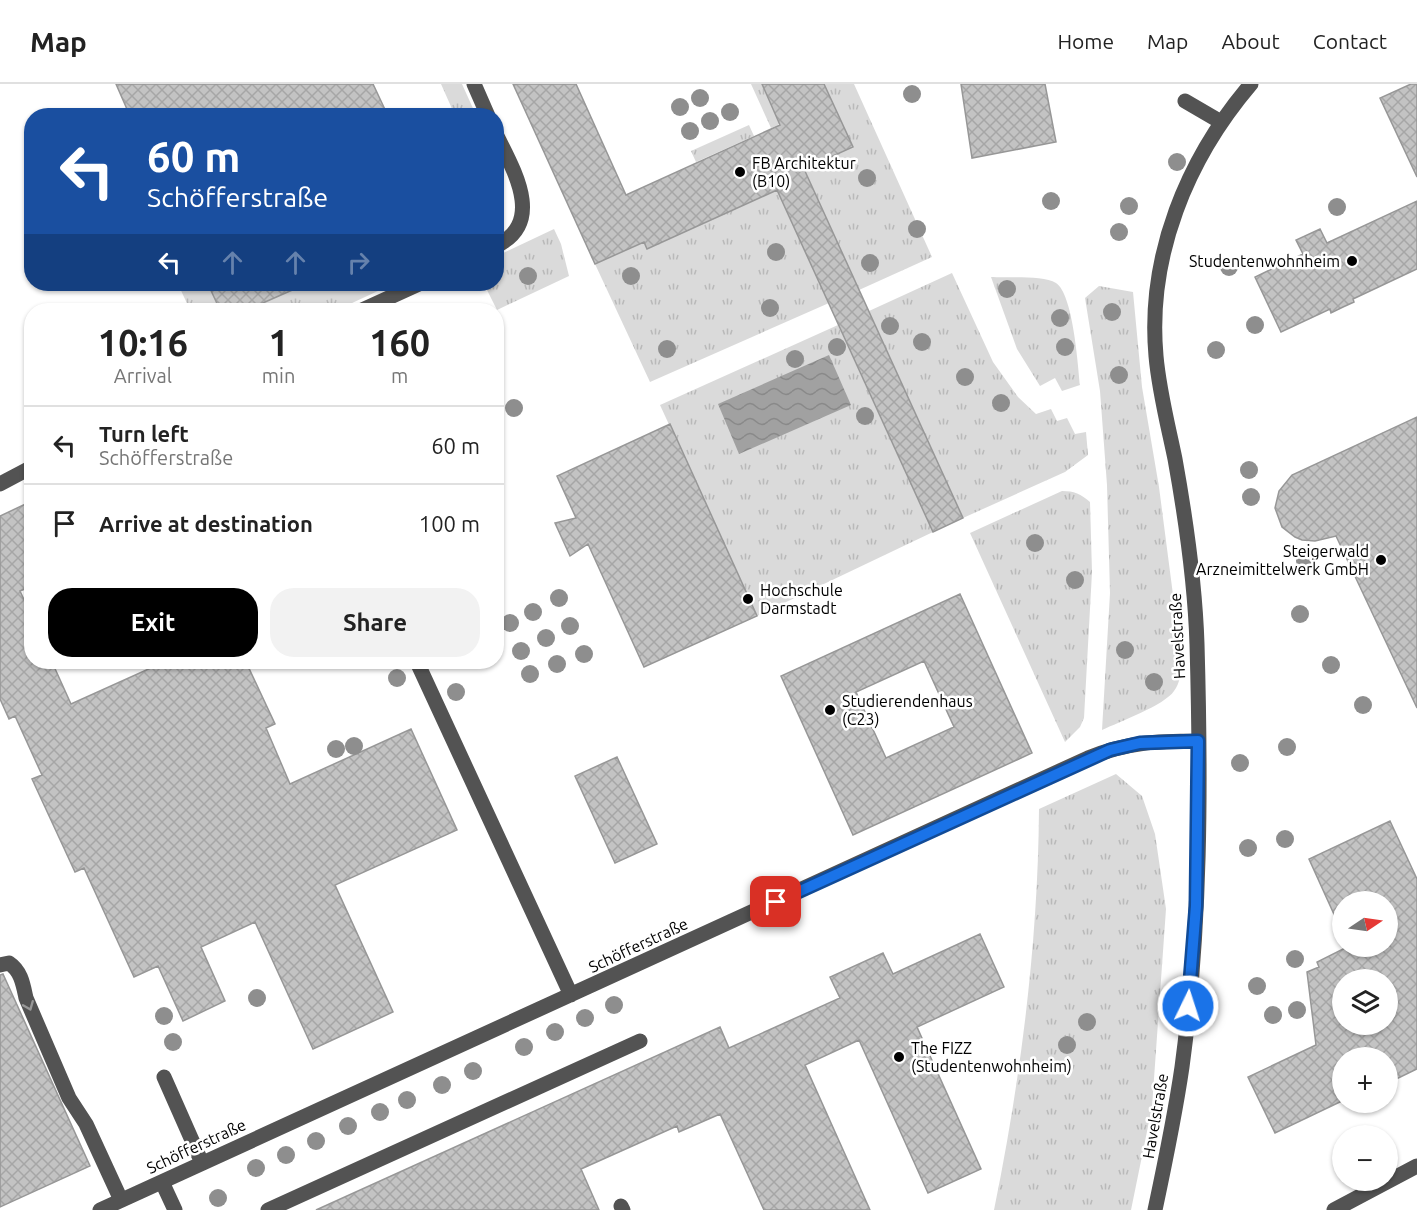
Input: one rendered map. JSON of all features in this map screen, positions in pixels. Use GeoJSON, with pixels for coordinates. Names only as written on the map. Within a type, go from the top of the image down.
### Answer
{"type":"FeatureCollection","features":[{"type":"Feature","properties":{"kind":"street"},"geometry":{"type":"LineString","coordinates":[[474,84],[484,108]]}},
{"type":"Feature","properties":{"kind":"street","name":"Havelstraße"},"geometry":{"type":"LineString","coordinates":[[1155,1210],[1173,1125],[1188,1006],[1196,906],[1198,741],[1197,642],[1192,581],[1177,473],[1159,382],[1155,326],[1160,273],[1173,216],[1200,155],[1221,122],[1251,84]]}},
{"type":"Feature","properties":{"kind":"street"},"geometry":{"type":"LineString","coordinates":[[1185,101],[1221,122]]}},
{"type":"Feature","properties":{"kind":"street"},"geometry":{"type":"LineString","coordinates":[[504,153],[523,197],[523,216],[517,231],[504,243]]}},
{"type":"Feature","properties":{"kind":"street"},"geometry":{"type":"LineString","coordinates":[[377,303],[404,291]]}},
{"type":"Feature","properties":{"kind":"street"},"geometry":{"type":"LineString","coordinates":[[0,484],[24,471]]}},
{"type":"Feature","properties":{"kind":"street"},"geometry":{"type":"LineString","coordinates":[[420,669],[572,995]]}},
{"type":"Feature","properties":{"kind":"street","name":"Schöfferstraße"},"geometry":{"type":"LineString","coordinates":[[100,1210],[1110,750],[1140,743],[1198,741]]}},
{"type":"Feature","properties":{"kind":"street"},"geometry":{"type":"LineString","coordinates":[[0,964],[9,963],[16,968],[23,982],[30,1008],[69,1098],[71,1111],[86,1124],[121,1200]]}},
{"type":"Feature","properties":{"kind":"street"},"geometry":{"type":"LineString","coordinates":[[268,1210],[640,1041]]}},
{"type":"Feature","properties":{"kind":"street"},"geometry":{"type":"LineString","coordinates":[[164,1077],[202,1163]]}},
{"type":"Feature","properties":{"kind":"street"},"geometry":{"type":"LineString","coordinates":[[1334,1210],[1417,1166]]}},
{"type":"Feature","properties":{"kind":"street"},"geometry":{"type":"LineString","coordinates":[[162,1182],[175,1210]]}},
{"type":"Feature","properties":{"kind":"green space"},"geometry":{"type":"Polygon","coordinates":[[[441,84],[462,84],[473,108],[452,108],[441,84]]]}},
{"type":"Feature","properties":{"kind":"green space"},"geometry":{"type":"Polygon","coordinates":[[[751,84],[762,84],[780,124],[771,128],[751,84]]]}},
{"type":"Feature","properties":{"kind":"green space"},"geometry":{"type":"Polygon","coordinates":[[[824,84],[854,84],[932,257],[859,290],[804,169],[852,147],[824,84]]]}},
{"type":"Feature","properties":{"kind":"green space"},"geometry":{"type":"Polygon","coordinates":[[[749,125],[754,136],[696,162],[691,151],[749,125]]]}},
{"type":"Feature","properties":{"kind":"green space"},"geometry":{"type":"Polygon","coordinates":[[[777,190],[829,303],[650,382],[595,264],[644,242],[647,249],[777,190]]]}},
{"type":"Feature","properties":{"kind":"green space"},"geometry":{"type":"Polygon","coordinates":[[[554,229],[561,244],[569,276],[504,307],[504,303],[494,303],[488,291],[504,291],[504,253],[554,229]]]}},
{"type":"Feature","properties":{"kind":"green space"},"geometry":{"type":"Polygon","coordinates":[[[952,273],[993,362],[1018,397],[1036,414],[1051,409],[1057,421],[1067,418],[1075,434],[1086,432],[1088,455],[1065,472],[963,518],[869,311],[952,273]]]}},
{"type":"Feature","properties":{"kind":"green space"},"geometry":{"type":"Polygon","coordinates":[[[991,277],[1050,280],[1062,290],[1074,330],[1080,385],[1062,391],[1055,378],[1040,386],[1017,349],[991,277]]]}},
{"type":"Feature","properties":{"kind":"green space"},"geometry":{"type":"Polygon","coordinates":[[[1099,286],[1133,292],[1142,387],[1159,487],[1182,664],[1178,685],[1169,696],[1152,707],[1102,730],[1110,593],[1107,485],[1100,391],[1085,298],[1099,286]]]}},
{"type":"Feature","properties":{"kind":"green space"},"geometry":{"type":"Polygon","coordinates":[[[181,291],[378,291],[352,303],[187,303],[181,291]]]}},
{"type":"Feature","properties":{"kind":"green space"},"geometry":{"type":"Polygon","coordinates":[[[838,325],[933,532],[757,616],[660,405],[838,325]]]}},
{"type":"Feature","properties":{"kind":"green space"},"geometry":{"type":"Polygon","coordinates":[[[1062,491],[1077,494],[1090,502],[1092,572],[1084,718],[1080,727],[1065,742],[970,533],[1062,491]]]}},
{"type":"Feature","properties":{"kind":"green space"},"geometry":{"type":"Polygon","coordinates":[[[1116,774],[1142,796],[1155,834],[1166,909],[1152,1107],[1131,1210],[994,1210],[1020,1060],[1026,1010],[1035,910],[1039,809],[1116,774]]]}},
{"type":"Feature","properties":{"kind":"water"},"geometry":{"type":"Polygon","coordinates":[[[829,355],[851,405],[739,454],[718,404],[829,355]]]}},
{"type":"Feature","properties":{"kind":"building"},"geometry":{"type":"Polygon","coordinates":[[[116,84],[373,84],[384,108],[126,108],[116,84]]]}},
{"type":"Feature","properties":{"kind":"building","name":"FB Architektur (B10)"},"geometry":{"type":"Polygon","coordinates":[[[513,84],[576,84],[626,195],[780,125],[762,84],[824,84],[853,147],[804,169],[963,518],[933,532],[777,190],[647,249],[644,242],[595,264],[513,84]]]}},
{"type":"Feature","properties":{"kind":"building"},"geometry":{"type":"Polygon","coordinates":[[[961,84],[1045,84],[1056,142],[972,158],[961,84]]]}},
{"type":"Feature","properties":{"kind":"building"},"geometry":{"type":"Polygon","coordinates":[[[1411,84],[1417,84],[1417,177],[1380,98],[1411,84]]]}},
{"type":"Feature","properties":{"kind":"building","name":"Studentenwohnheim"},"geometry":{"type":"Polygon","coordinates":[[[1417,201],[1417,269],[1353,299],[1354,302],[1331,313],[1330,309],[1281,332],[1255,277],[1303,254],[1296,240],[1320,229],[1327,243],[1417,201]]]}},
{"type":"Feature","properties":{"kind":"building"},"geometry":{"type":"Polygon","coordinates":[[[211,291],[290,291],[263,303],[217,303],[211,291]]]}},
{"type":"Feature","properties":{"kind":"building","name":"Steigerwald Arzneimittelwerk GmbH"},"geometry":{"type":"Polygon","coordinates":[[[1417,417],[1417,708],[1336,536],[1315,541],[1295,537],[1282,527],[1275,508],[1279,491],[1292,475],[1417,417]]]}},
{"type":"Feature","properties":{"kind":"building"},"geometry":{"type":"Polygon","coordinates":[[[670,424],[757,616],[644,667],[588,544],[570,556],[555,523],[576,518],[557,476],[670,424]]]}},
{"type":"Feature","properties":{"kind":"building"},"geometry":{"type":"Polygon","coordinates":[[[24,505],[24,589],[20,591],[24,600],[24,669],[55,669],[71,704],[148,669],[249,669],[275,724],[266,728],[290,784],[411,729],[457,830],[335,885],[393,1012],[313,1049],[255,922],[201,947],[225,1001],[183,1021],[158,966],[134,977],[84,868],[75,872],[32,779],[42,775],[15,716],[9,719],[0,699],[0,516],[24,505]]]}},
{"type":"Feature","properties":{"kind":"building","name":"Studierendenhaus (C23)"},"geometry":{"type":"Polygon","coordinates":[[[960,594],[1032,753],[853,835],[781,676],[960,594]],[[924,661],[856,692],[886,758],[954,727],[924,661]]]}},
{"type":"Feature","properties":{"kind":"building"},"geometry":{"type":"Polygon","coordinates":[[[617,757],[657,844],[615,863],[575,776],[617,757]]]}},
{"type":"Feature","properties":{"kind":"building"},"geometry":{"type":"Polygon","coordinates":[[[1390,821],[1417,879],[1417,1069],[1398,1078],[1398,1047],[1332,1047],[1332,1106],[1275,1133],[1248,1077],[1316,1045],[1307,972],[1319,967],[1317,962],[1332,954],[1332,957],[1398,957],[1398,891],[1332,891],[1332,910],[1309,859],[1390,821]]]}},
{"type":"Feature","properties":{"kind":"building"},"geometry":{"type":"Polygon","coordinates":[[[980,934],[1004,987],[917,1027],[981,1169],[928,1193],[859,1040],[805,1065],[870,1210],[764,1210],[720,1114],[679,1132],[677,1126],[581,1169],[599,1210],[316,1210],[720,1027],[729,1048],[840,998],[830,977],[883,953],[893,974],[980,934]]]}},
{"type":"Feature","properties":{"kind":"building"},"geometry":{"type":"Polygon","coordinates":[[[3,974],[90,1166],[0,1207],[0,975],[3,974]]]}},
{"type":"Feature","properties":{"kind":"place","name":"FB Architektur (B10)"},"geometry":{"type":"Point","coordinates":[740,172]}},
{"type":"Feature","properties":{"kind":"place","name":"Studentenwohnheim"},"geometry":{"type":"Point","coordinates":[1352,261]}},
{"type":"Feature","properties":{"kind":"place","name":"Steigerwald Arzneimittelwerk GmbH"},"geometry":{"type":"Point","coordinates":[1381,560]}},
{"type":"Feature","properties":{"kind":"place","name":"Hochschule Darmstadt"},"geometry":{"type":"Point","coordinates":[748,599]}},
{"type":"Feature","properties":{"kind":"place","name":"Studierendenhaus (C23)"},"geometry":{"type":"Point","coordinates":[830,710]}},
{"type":"Feature","properties":{"kind":"place","name":"The FIZZ (Studentenwohnheim)"},"geometry":{"type":"Point","coordinates":[899,1057]}},
{"type":"Feature","properties":{"kind":"route"},"geometry":{"type":"LineString","coordinates":[[776,902],[1110,750],[1140,743],[1198,741],[1196,906],[1188,1006]]}}]}
